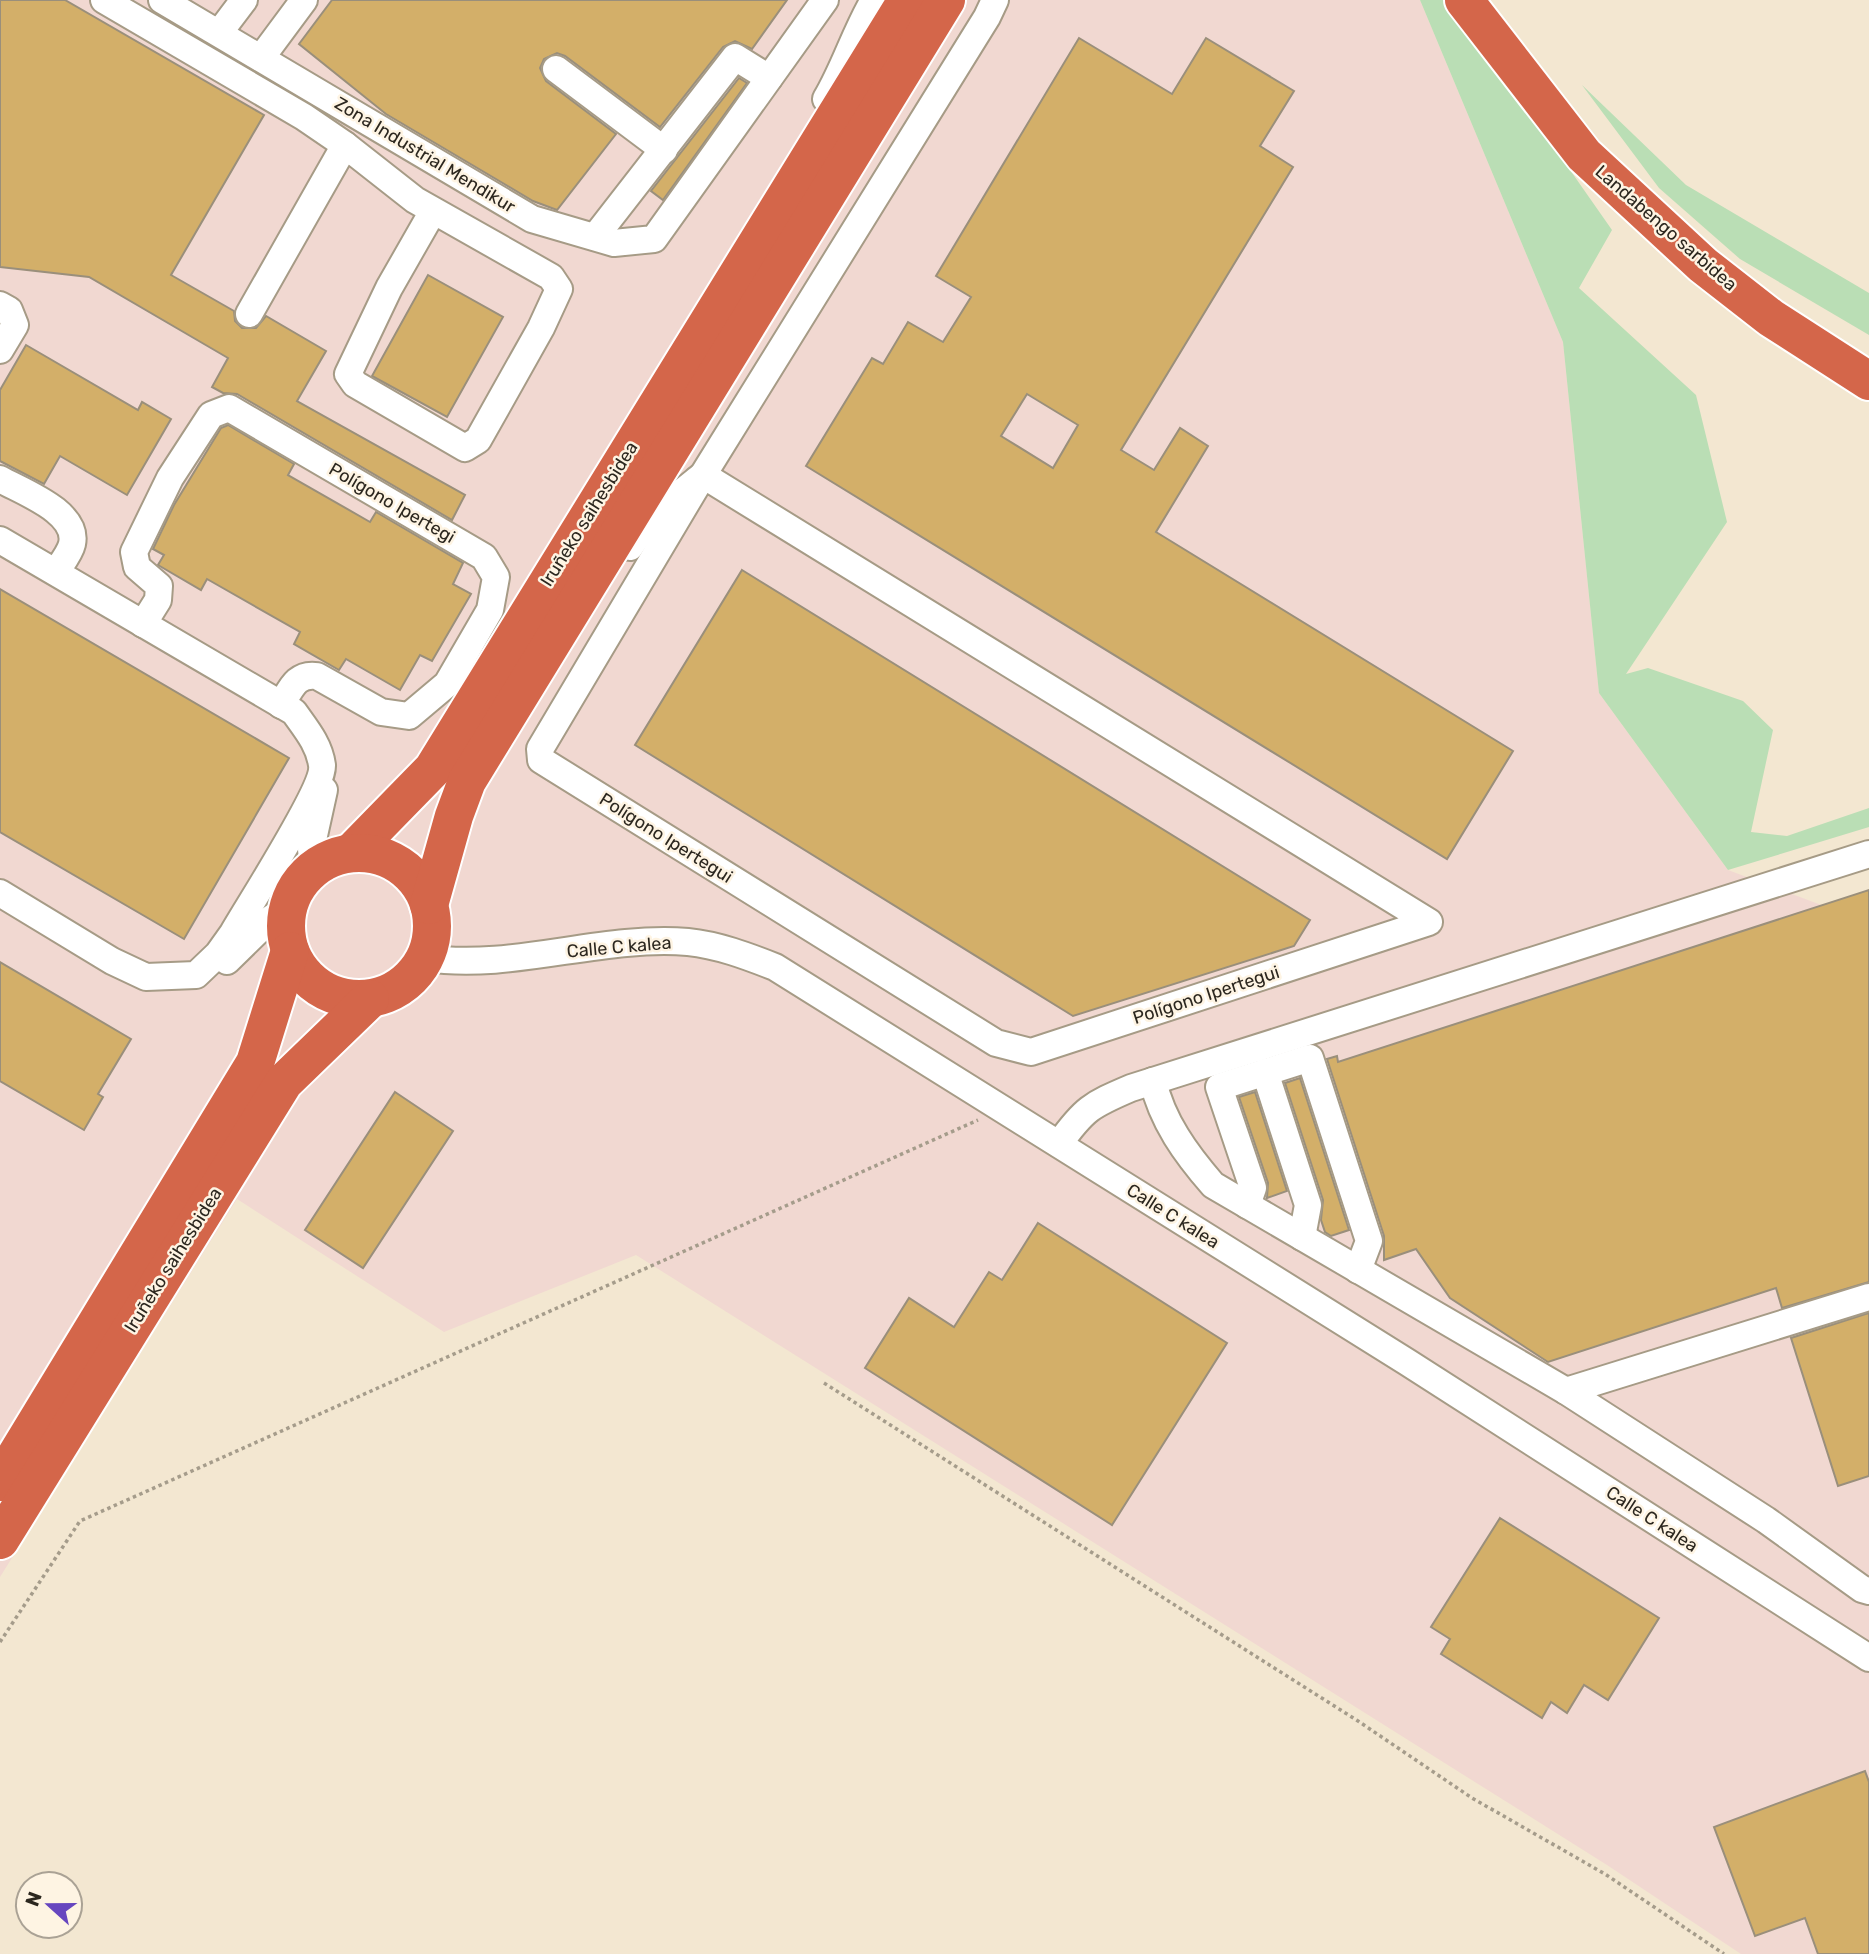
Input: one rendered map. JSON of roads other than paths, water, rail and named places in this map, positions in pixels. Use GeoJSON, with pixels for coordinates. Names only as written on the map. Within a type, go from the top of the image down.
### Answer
{"type":"FeatureCollection","features":[{"type":"Feature","properties":{"kind":"highway","name":"Iruñeko saihesbidea"},"geometry":{"type":"LineString","coordinates":[[351,853],[433,769],[907,0]]}},
{"type":"Feature","properties":{"kind":"highway","name":"Iruñeko saihesbidea"},"geometry":{"type":"LineString","coordinates":[[429,905],[454,816],[467,781],[946,0]]}},
{"type":"Feature","properties":{"kind":"highway","name":"Landabengo sarbidea"},"geometry":{"type":"LineString","coordinates":[[1464,0],[1584,155],[1703,265],[1771,318],[1869,381]]}},
{"type":"Feature","properties":{"kind":"highway","name":"Landabengo sarbidea"},"geometry":{"type":"LineString","coordinates":[[1475,0],[1494,40]]}},
{"type":"Feature","properties":{"kind":"highway"},"geometry":{"type":"LineString","coordinates":[[351,853],[376,855],[400,865],[418,882],[429,905],[431,941],[425,958],[412,978],[393,992],[370,999],[345,999],[321,990],[302,973],[290,951],[285,929],[288,907],[298,886],[313,869],[331,859],[351,853]]}},
{"type":"Feature","properties":{"kind":"highway","name":"Iruñeko saihesbidea"},"geometry":{"type":"LineString","coordinates":[[0,1482],[255,1063],[290,951]]}},
{"type":"Feature","properties":{"kind":"highway","name":"Iruñeko saihesbidea"},"geometry":{"type":"LineString","coordinates":[[0,1540],[284,1082],[370,999]]}},
{"type":"Feature","properties":{"kind":"street","name":"Zona Industrial Mendikur"},"geometry":{"type":"LineString","coordinates":[[104,0],[304,117],[345,145],[388,181],[433,211],[551,277],[559,289],[541,328],[478,440],[464,448],[355,384],[348,374],[389,288],[433,211]]}},
{"type":"Feature","properties":{"kind":"street","name":"Zona Industrial Mendikur"},"geometry":{"type":"LineString","coordinates":[[162,0],[532,219],[614,243],[654,239],[825,0]]}},
{"type":"Feature","properties":{"kind":"street"},"geometry":{"type":"LineString","coordinates":[[219,33],[244,0]]}},
{"type":"Feature","properties":{"kind":"street"},"geometry":{"type":"LineString","coordinates":[[261,58],[304,0]]}},
{"type":"Feature","properties":{"kind":"street","name":"Iruñeko saihesbidea"},"geometry":{"type":"LineString","coordinates":[[807,160],[809,128],[839,77],[856,29],[874,0]]}},
{"type":"Feature","properties":{"kind":"street","name":"Iruñeko saihesbidea"},"geometry":{"type":"LineString","coordinates":[[540,660],[601,595],[642,527],[704,475],[995,0]]}},
{"type":"Feature","properties":{"kind":"street"},"geometry":{"type":"LineString","coordinates":[[595,237],[736,57],[769,78]]}},
{"type":"Feature","properties":{"kind":"street"},"geometry":{"type":"LineString","coordinates":[[555,69],[664,150]]}},
{"type":"Feature","properties":{"kind":"street","name":"Zona Industrial Mendikur"},"geometry":{"type":"LineString","coordinates":[[249,314],[345,145]]}},
{"type":"Feature","properties":{"kind":"street"},"geometry":{"type":"LineString","coordinates":[[0,304],[9,310],[15,325],[0,350]]}},
{"type":"Feature","properties":{"kind":"street","name":"Polígono Ipertegi"},"geometry":{"type":"LineString","coordinates":[[144,624],[158,600],[159,586],[137,567],[134,552],[170,478],[211,415],[229,408],[484,557],[496,577],[490,610],[447,684],[409,716],[381,712],[317,676],[306,674],[296,680],[281,705]]}},
{"type":"Feature","properties":{"kind":"street","name":"Polígono Ipertegui"},"geometry":{"type":"LineString","coordinates":[[704,475],[1381,892],[1429,922],[1031,1052],[996,1043],[541,760],[540,749],[704,475]]}},
{"type":"Feature","properties":{"kind":"street"},"geometry":{"type":"LineString","coordinates":[[0,479],[66,516],[72,529],[72,545],[55,572]]}},
{"type":"Feature","properties":{"kind":"street"},"geometry":{"type":"LineString","coordinates":[[0,540],[294,712],[314,738],[323,767],[324,786],[311,849],[313,869]]}},
{"type":"Feature","properties":{"kind":"street"},"geometry":{"type":"LineString","coordinates":[[196,975],[218,954],[233,933],[312,797],[323,767]]}},
{"type":"Feature","properties":{"kind":"street"},"geometry":{"type":"LineString","coordinates":[[1059,1144],[1079,1116],[1092,1104],[1153,1081],[1869,854]]}},
{"type":"Feature","properties":{"kind":"street"},"geometry":{"type":"LineString","coordinates":[[0,893],[112,961],[146,977],[196,975],[227,962],[269,920],[288,907]]}},
{"type":"Feature","properties":{"kind":"street","name":"Calle C kalea"},"geometry":{"type":"LineString","coordinates":[[425,958],[456,962],[497,960],[633,943],[688,942],[735,952],[775,967],[822,993],[992,1103],[1407,1362],[1869,1658]]}},
{"type":"Feature","properties":{"kind":"street"},"geometry":{"type":"LineString","coordinates":[[1247,1205],[1254,1188],[1219,1087],[1310,1059],[1369,1241],[1358,1270]]}},
{"type":"Feature","properties":{"kind":"street"},"geometry":{"type":"LineString","coordinates":[[1265,1072],[1308,1205],[1302,1237]]}},
{"type":"Feature","properties":{"kind":"street"},"geometry":{"type":"LineString","coordinates":[[1153,1081],[1170,1127],[1190,1158],[1213,1185],[1566,1391],[1766,1520],[1827,1566],[1869,1591]]}},
{"type":"Feature","properties":{"kind":"street"},"geometry":{"type":"LineString","coordinates":[[1566,1391],[1869,1297]]}}]}
